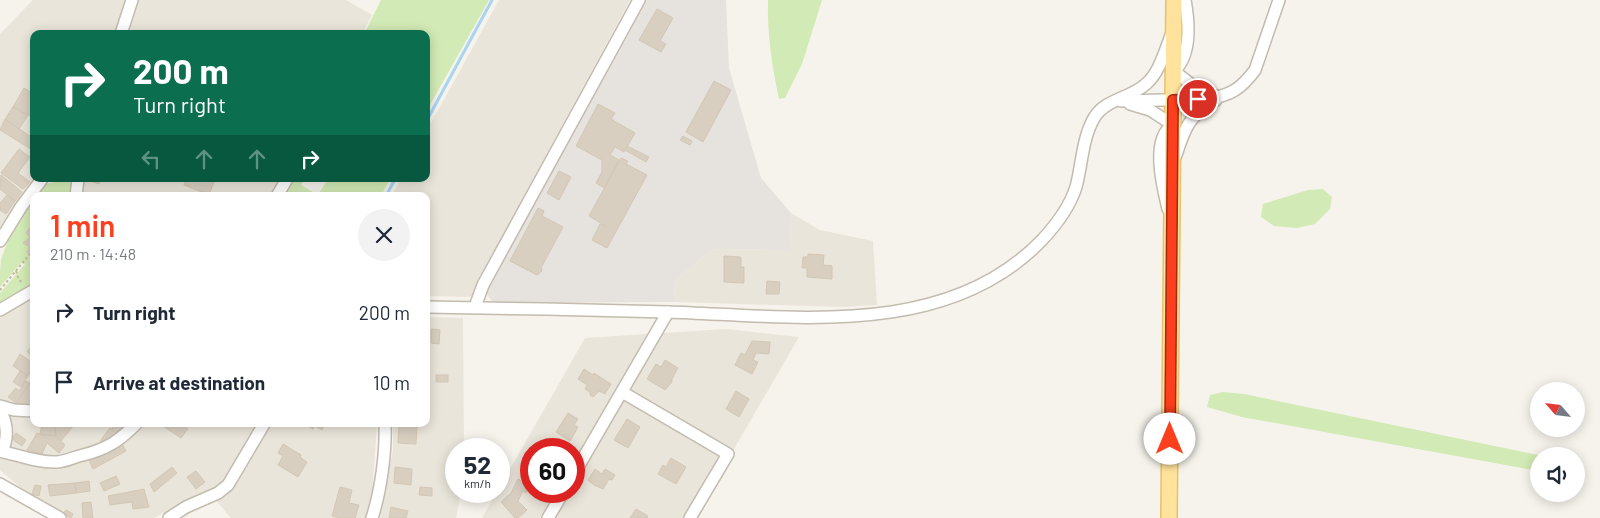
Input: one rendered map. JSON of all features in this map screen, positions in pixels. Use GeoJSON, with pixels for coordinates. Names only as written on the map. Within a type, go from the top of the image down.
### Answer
{"type":"FeatureCollection","features":[{"type":"Feature","properties":{"kind":"main road"},"geometry":{"type":"LineString","coordinates":[[1169,518],[1174,0]]}},
{"type":"Feature","properties":{"kind":"street"},"geometry":{"type":"LineString","coordinates":[[122,30],[132,0]]}},
{"type":"Feature","properties":{"kind":"street"},"geometry":{"type":"LineString","coordinates":[[475,307],[483,286],[639,0]]}},
{"type":"Feature","properties":{"kind":"street"},"geometry":{"type":"LineString","coordinates":[[1185,0],[1187,12],[1186,54],[1181,64],[1174,71],[1197,88],[1220,97]]}},
{"type":"Feature","properties":{"kind":"street"},"geometry":{"type":"LineString","coordinates":[[1173,164],[1185,130],[1193,116],[1198,111],[1240,86],[1254,70],[1262,53],[1279,0]]}},
{"type":"Feature","properties":{"kind":"street"},"geometry":{"type":"LineString","coordinates":[[430,307],[794,316],[872,315],[940,301],[997,276],[1042,240],[1073,195],[1090,126],[1099,111],[1140,89],[1150,80],[1159,65],[1174,26]]}},
{"type":"Feature","properties":{"kind":"street"},"geometry":{"type":"LineString","coordinates":[[1113,102],[1220,97]]}},
{"type":"Feature","properties":{"kind":"street"},"geometry":{"type":"LineString","coordinates":[[1113,102],[1144,107],[1173,125],[1166,130],[1163,136],[1161,178],[1172,221]]}},
{"type":"Feature","properties":{"kind":"street"},"geometry":{"type":"LineString","coordinates":[[0,241],[30,195]]}},
{"type":"Feature","properties":{"kind":"street"},"geometry":{"type":"LineString","coordinates":[[0,310],[30,288]]}},
{"type":"Feature","properties":{"kind":"street"},"geometry":{"type":"LineString","coordinates":[[585,455],[668,312]]}},
{"type":"Feature","properties":{"kind":"street"},"geometry":{"type":"LineString","coordinates":[[622,392],[728,454],[690,518]]}},
{"type":"Feature","properties":{"kind":"street"},"geometry":{"type":"LineString","coordinates":[[30,410],[14,410],[0,407],[7,430],[7,441],[1,451],[39,460],[65,461],[91,454],[112,445],[133,427]]}},
{"type":"Feature","properties":{"kind":"street"},"geometry":{"type":"LineString","coordinates":[[169,518],[186,507],[218,493],[228,484],[262,427]]}},
{"type":"Feature","properties":{"kind":"street"},"geometry":{"type":"LineString","coordinates":[[372,518],[377,502],[385,427]]}},
{"type":"Feature","properties":{"kind":"street"},"geometry":{"type":"LineString","coordinates":[[0,484],[60,518]]}},
{"type":"Feature","properties":{"kind":"street"},"geometry":{"type":"LineString","coordinates":[[548,518],[557,503]]}},
{"type":"Feature","properties":{"kind":"path"},"geometry":{"type":"LineString","coordinates":[[0,290],[30,254]]}},
{"type":"Feature","properties":{"kind":"path"},"geometry":{"type":"LineString","coordinates":[[16,271],[19,280],[30,288]]}},
{"type":"Feature","properties":{"kind":"shaded area"},"geometry":{"type":"Polygon","coordinates":[[[33,0],[125,0],[117,30],[30,30],[30,182],[33,182],[0,227],[0,34],[33,0]]]}},
{"type":"Feature","properties":{"kind":"shaded area"},"geometry":{"type":"Polygon","coordinates":[[[139,0],[346,0],[372,15],[364,30],[130,30],[139,0]]]}},
{"type":"Feature","properties":{"kind":"shaded area"},"geometry":{"type":"Polygon","coordinates":[[[499,0],[630,0],[522,200],[473,297],[430,296],[430,192],[393,192],[399,182],[430,182],[430,125],[499,0]]]}},
{"type":"Feature","properties":{"kind":"shaded area"},"geometry":{"type":"Polygon","coordinates":[[[640,0],[726,0],[729,68],[761,178],[791,213],[790,250],[713,249],[675,280],[674,302],[493,303],[486,293],[494,270],[640,0]]]}},
{"type":"Feature","properties":{"kind":"shaded area"},"geometry":{"type":"Polygon","coordinates":[[[83,182],[280,182],[274,192],[81,192],[83,182]]]}},
{"type":"Feature","properties":{"kind":"shaded area"},"geometry":{"type":"Polygon","coordinates":[[[791,213],[820,230],[873,241],[877,305],[843,307],[674,302],[675,280],[713,249],[790,250],[791,213]]]}},
{"type":"Feature","properties":{"kind":"shaded area"},"geometry":{"type":"Polygon","coordinates":[[[30,298],[30,427],[377,427],[372,496],[366,518],[231,518],[207,490],[154,518],[68,518],[27,493],[0,470],[0,318],[30,298]]]}},
{"type":"Feature","properties":{"kind":"shaded area"},"geometry":{"type":"Polygon","coordinates":[[[430,317],[463,318],[464,438],[445,438],[445,503],[459,503],[456,518],[380,518],[393,450],[393,427],[430,427],[430,317]]]}},
{"type":"Feature","properties":{"kind":"shaded area"},"geometry":{"type":"Polygon","coordinates":[[[726,329],[799,337],[694,518],[555,518],[563,503],[585,503],[585,466],[663,333],[726,329]]]}},
{"type":"Feature","properties":{"kind":"shaded area"},"geometry":{"type":"Polygon","coordinates":[[[647,334],[585,442],[585,438],[528,438],[585,338],[647,334]]]}},
{"type":"Feature","properties":{"kind":"shaded area"},"geometry":{"type":"Polygon","coordinates":[[[520,452],[520,503],[549,503],[540,518],[482,518],[491,503],[510,503],[510,469],[520,452]]]}},
{"type":"Feature","properties":{"kind":"green space"},"geometry":{"type":"Polygon","coordinates":[[[381,0],[489,0],[430,105],[430,30],[366,30],[381,0]]]}},
{"type":"Feature","properties":{"kind":"green space"},"geometry":{"type":"Polygon","coordinates":[[[768,0],[822,0],[802,64],[785,98],[779,99],[770,50],[768,0]]]}},
{"type":"Feature","properties":{"kind":"green space"},"geometry":{"type":"Polygon","coordinates":[[[70,182],[71,191],[39,192],[46,184],[70,182]]]}},
{"type":"Feature","properties":{"kind":"green space"},"geometry":{"type":"Polygon","coordinates":[[[293,182],[302,182],[301,185],[313,192],[287,192],[293,182]]]}},
{"type":"Feature","properties":{"kind":"green space"},"geometry":{"type":"Polygon","coordinates":[[[326,182],[388,182],[383,192],[320,192],[326,182]]]}},
{"type":"Feature","properties":{"kind":"green space"},"geometry":{"type":"Polygon","coordinates":[[[1323,189],[1332,197],[1330,209],[1315,224],[1297,228],[1274,226],[1261,217],[1263,204],[1308,190],[1323,189]]]}},
{"type":"Feature","properties":{"kind":"green space"},"geometry":{"type":"Polygon","coordinates":[[[30,204],[30,236],[24,243],[30,247],[27,252],[30,254],[30,286],[0,305],[0,293],[25,264],[22,262],[0,287],[1,260],[11,235],[30,204]]]}},
{"type":"Feature","properties":{"kind":"green space"},"geometry":{"type":"Polygon","coordinates":[[[1223,392],[1244,394],[1530,453],[1530,469],[1242,417],[1207,407],[1210,395],[1223,392]]]}},
{"type":"Feature","properties":{"kind":"building"},"geometry":{"type":"Polygon","coordinates":[[[657,9],[673,18],[660,41],[666,44],[661,52],[639,40],[657,9]]]}},
{"type":"Feature","properties":{"kind":"building"},"geometry":{"type":"Polygon","coordinates":[[[714,81],[731,90],[703,142],[686,132],[714,81]]]}},
{"type":"Feature","properties":{"kind":"building"},"geometry":{"type":"Polygon","coordinates":[[[24,88],[30,92],[30,116],[13,107],[24,88]]]}},
{"type":"Feature","properties":{"kind":"building"},"geometry":{"type":"Polygon","coordinates":[[[598,104],[615,113],[611,119],[635,133],[624,152],[615,147],[610,155],[619,160],[604,188],[596,183],[602,172],[602,160],[576,146],[598,104]]]}},
{"type":"Feature","properties":{"kind":"building"},"geometry":{"type":"Polygon","coordinates":[[[13,107],[28,115],[19,129],[5,119],[13,107]]]}},
{"type":"Feature","properties":{"kind":"building"},"geometry":{"type":"Polygon","coordinates":[[[5,119],[30,136],[30,149],[0,130],[5,119]]]}},
{"type":"Feature","properties":{"kind":"building"},"geometry":{"type":"Polygon","coordinates":[[[683,136],[692,141],[690,145],[680,140],[683,136]]]}},
{"type":"Feature","properties":{"kind":"building"},"geometry":{"type":"Polygon","coordinates":[[[627,146],[649,157],[646,162],[625,150],[627,146]]]}},
{"type":"Feature","properties":{"kind":"building"},"geometry":{"type":"Polygon","coordinates":[[[19,149],[30,157],[18,173],[30,182],[23,189],[1,173],[19,149]]]}},
{"type":"Feature","properties":{"kind":"building"},"geometry":{"type":"Polygon","coordinates":[[[621,158],[628,161],[626,164],[647,175],[607,248],[592,240],[600,224],[606,226],[589,216],[621,158]]]}},
{"type":"Feature","properties":{"kind":"building"},"geometry":{"type":"Polygon","coordinates":[[[559,171],[571,177],[559,200],[547,193],[559,171]]]}},
{"type":"Feature","properties":{"kind":"building"},"geometry":{"type":"Polygon","coordinates":[[[1,175],[22,192],[15,201],[0,189],[1,175]]]}},
{"type":"Feature","properties":{"kind":"building"},"geometry":{"type":"Polygon","coordinates":[[[185,182],[214,182],[210,192],[202,192],[184,185],[185,182]]]}},
{"type":"Feature","properties":{"kind":"building"},"geometry":{"type":"Polygon","coordinates":[[[7,195],[15,201],[6,214],[0,210],[0,203],[7,195]]]}},
{"type":"Feature","properties":{"kind":"building"},"geometry":{"type":"Polygon","coordinates":[[[538,208],[544,211],[542,216],[563,227],[541,268],[542,271],[537,275],[510,261],[538,208]]]}},
{"type":"Feature","properties":{"kind":"building"},"geometry":{"type":"Polygon","coordinates":[[[30,227],[30,236],[26,233],[30,227]]]}},
{"type":"Feature","properties":{"kind":"building"},"geometry":{"type":"Polygon","coordinates":[[[30,236],[30,247],[23,243],[30,236]]]}},
{"type":"Feature","properties":{"kind":"building"},"geometry":{"type":"Polygon","coordinates":[[[808,254],[824,255],[823,265],[832,266],[832,279],[807,277],[807,268],[802,268],[803,257],[808,257],[808,254]]]}},
{"type":"Feature","properties":{"kind":"building"},"geometry":{"type":"Polygon","coordinates":[[[724,256],[741,257],[741,267],[744,267],[744,283],[724,282],[724,256]]]}},
{"type":"Feature","properties":{"kind":"building"},"geometry":{"type":"Polygon","coordinates":[[[767,281],[780,282],[779,294],[766,294],[767,281]]]}},
{"type":"Feature","properties":{"kind":"building"},"geometry":{"type":"Polygon","coordinates":[[[431,329],[440,330],[439,344],[431,343],[431,329]]]}},
{"type":"Feature","properties":{"kind":"building"},"geometry":{"type":"Polygon","coordinates":[[[752,341],[770,342],[769,354],[756,353],[753,360],[758,362],[752,374],[735,365],[741,353],[745,355],[752,341]]]}},
{"type":"Feature","properties":{"kind":"building"},"geometry":{"type":"Polygon","coordinates":[[[20,354],[30,361],[30,373],[28,376],[13,366],[20,354]]]}},
{"type":"Feature","properties":{"kind":"building"},"geometry":{"type":"Polygon","coordinates":[[[665,360],[678,368],[672,382],[665,390],[647,379],[656,364],[661,367],[665,360]]]}},
{"type":"Feature","properties":{"kind":"building"},"geometry":{"type":"Polygon","coordinates":[[[584,369],[611,384],[605,394],[599,391],[593,397],[590,395],[590,392],[585,389],[587,385],[578,379],[584,369]]]}},
{"type":"Feature","properties":{"kind":"building"},"geometry":{"type":"Polygon","coordinates":[[[20,371],[28,376],[21,387],[13,382],[20,371]]]}},
{"type":"Feature","properties":{"kind":"building"},"geometry":{"type":"Polygon","coordinates":[[[436,375],[448,375],[448,382],[436,382],[436,375]]]}},
{"type":"Feature","properties":{"kind":"building"},"geometry":{"type":"Polygon","coordinates":[[[26,381],[30,383],[16,403],[8,397],[16,388],[19,391],[26,381]]]}},
{"type":"Feature","properties":{"kind":"building"},"geometry":{"type":"Polygon","coordinates":[[[30,383],[30,401],[25,408],[16,403],[30,383]]]}},
{"type":"Feature","properties":{"kind":"building"},"geometry":{"type":"Polygon","coordinates":[[[736,391],[749,399],[739,417],[726,409],[736,391]]]}},
{"type":"Feature","properties":{"kind":"building"},"geometry":{"type":"Polygon","coordinates":[[[568,413],[578,419],[574,425],[578,427],[572,438],[565,438],[556,432],[568,413]]]}},
{"type":"Feature","properties":{"kind":"building"},"geometry":{"type":"Polygon","coordinates":[[[627,419],[640,427],[628,448],[614,440],[627,419]]]}},
{"type":"Feature","properties":{"kind":"building"},"geometry":{"type":"Polygon","coordinates":[[[41,427],[55,427],[56,436],[40,434],[41,427]]]}},
{"type":"Feature","properties":{"kind":"building"},"geometry":{"type":"Polygon","coordinates":[[[55,427],[72,427],[61,441],[56,436],[55,427]]]}},
{"type":"Feature","properties":{"kind":"building"},"geometry":{"type":"Polygon","coordinates":[[[113,427],[125,427],[104,444],[100,441],[110,428],[112,429],[113,427]]]}},
{"type":"Feature","properties":{"kind":"building"},"geometry":{"type":"Polygon","coordinates":[[[164,427],[185,427],[188,429],[181,438],[164,427]]]}},
{"type":"Feature","properties":{"kind":"building"},"geometry":{"type":"Polygon","coordinates":[[[399,427],[417,427],[416,444],[398,443],[399,427]]]}},
{"type":"Feature","properties":{"kind":"building"},"geometry":{"type":"Polygon","coordinates":[[[16,433],[26,440],[22,446],[12,439],[16,433]]]}},
{"type":"Feature","properties":{"kind":"building"},"geometry":{"type":"Polygon","coordinates":[[[37,433],[56,436],[65,445],[59,453],[47,443],[42,454],[27,450],[37,433]]]}},
{"type":"Feature","properties":{"kind":"building"},"geometry":{"type":"Polygon","coordinates":[[[121,442],[126,451],[93,469],[89,460],[121,442]]]}},
{"type":"Feature","properties":{"kind":"building"},"geometry":{"type":"Polygon","coordinates":[[[283,444],[301,455],[300,457],[307,462],[298,477],[278,465],[283,456],[278,453],[283,444]]]}},
{"type":"Feature","properties":{"kind":"building"},"geometry":{"type":"Polygon","coordinates":[[[671,458],[686,467],[676,484],[658,474],[663,465],[666,467],[671,458]]]}},
{"type":"Feature","properties":{"kind":"building"},"geometry":{"type":"Polygon","coordinates":[[[172,467],[177,473],[154,492],[150,484],[172,467]]]}},
{"type":"Feature","properties":{"kind":"building"},"geometry":{"type":"Polygon","coordinates":[[[395,467],[412,469],[411,485],[394,483],[395,467]]]}},
{"type":"Feature","properties":{"kind":"building"},"geometry":{"type":"Polygon","coordinates":[[[595,469],[602,474],[605,469],[615,475],[612,480],[609,479],[603,489],[588,480],[595,469]]]}},
{"type":"Feature","properties":{"kind":"building"},"geometry":{"type":"Polygon","coordinates":[[[196,471],[205,482],[196,489],[187,477],[196,471]]]}},
{"type":"Feature","properties":{"kind":"building"},"geometry":{"type":"Polygon","coordinates":[[[116,476],[120,484],[104,491],[100,483],[116,476]]]}},
{"type":"Feature","properties":{"kind":"building"},"geometry":{"type":"Polygon","coordinates":[[[518,479],[520,480],[520,497],[518,501],[527,510],[518,518],[515,518],[502,503],[510,503],[511,493],[518,479]]]}},
{"type":"Feature","properties":{"kind":"building"},"geometry":{"type":"Polygon","coordinates":[[[89,481],[90,491],[76,493],[75,483],[89,481]]]}},
{"type":"Feature","properties":{"kind":"building"},"geometry":{"type":"Polygon","coordinates":[[[75,483],[76,493],[50,496],[48,485],[75,483]]]}},
{"type":"Feature","properties":{"kind":"building"},"geometry":{"type":"Polygon","coordinates":[[[35,485],[41,486],[39,496],[32,494],[35,485]]]}},
{"type":"Feature","properties":{"kind":"building"},"geometry":{"type":"Polygon","coordinates":[[[340,487],[352,490],[349,503],[359,505],[355,518],[332,516],[340,487]]]}},
{"type":"Feature","properties":{"kind":"building"},"geometry":{"type":"Polygon","coordinates":[[[420,487],[432,488],[432,496],[419,495],[420,487]]]}},
{"type":"Feature","properties":{"kind":"building"},"geometry":{"type":"Polygon","coordinates":[[[144,489],[149,507],[133,509],[132,502],[110,505],[108,496],[144,489]]]}},
{"type":"Feature","properties":{"kind":"building"},"geometry":{"type":"Polygon","coordinates":[[[91,502],[93,518],[83,518],[82,503],[91,502]]]}},
{"type":"Feature","properties":{"kind":"building"},"geometry":{"type":"Polygon","coordinates":[[[391,507],[408,511],[406,518],[389,518],[391,507]]]}},
{"type":"Feature","properties":{"kind":"building"},"geometry":{"type":"Polygon","coordinates":[[[636,509],[648,516],[647,518],[630,518],[636,509]]]}},
{"type":"Feature","properties":{"kind":"building"},"geometry":{"type":"Polygon","coordinates":[[[66,510],[73,514],[71,518],[63,514],[66,510]]]}},
{"type":"Feature","properties":{"kind":"waterway"},"geometry":{"type":"LineString","coordinates":[[430,115],[492,0]]}},
{"type":"Feature","properties":{"kind":"waterway"},"geometry":{"type":"LineString","coordinates":[[388,192],[393,182]]}},
{"type":"Feature","properties":{"kind":"route"},"geometry":{"type":"LineString","coordinates":[[1170,439],[1173,100],[1198,99]]}}]}
